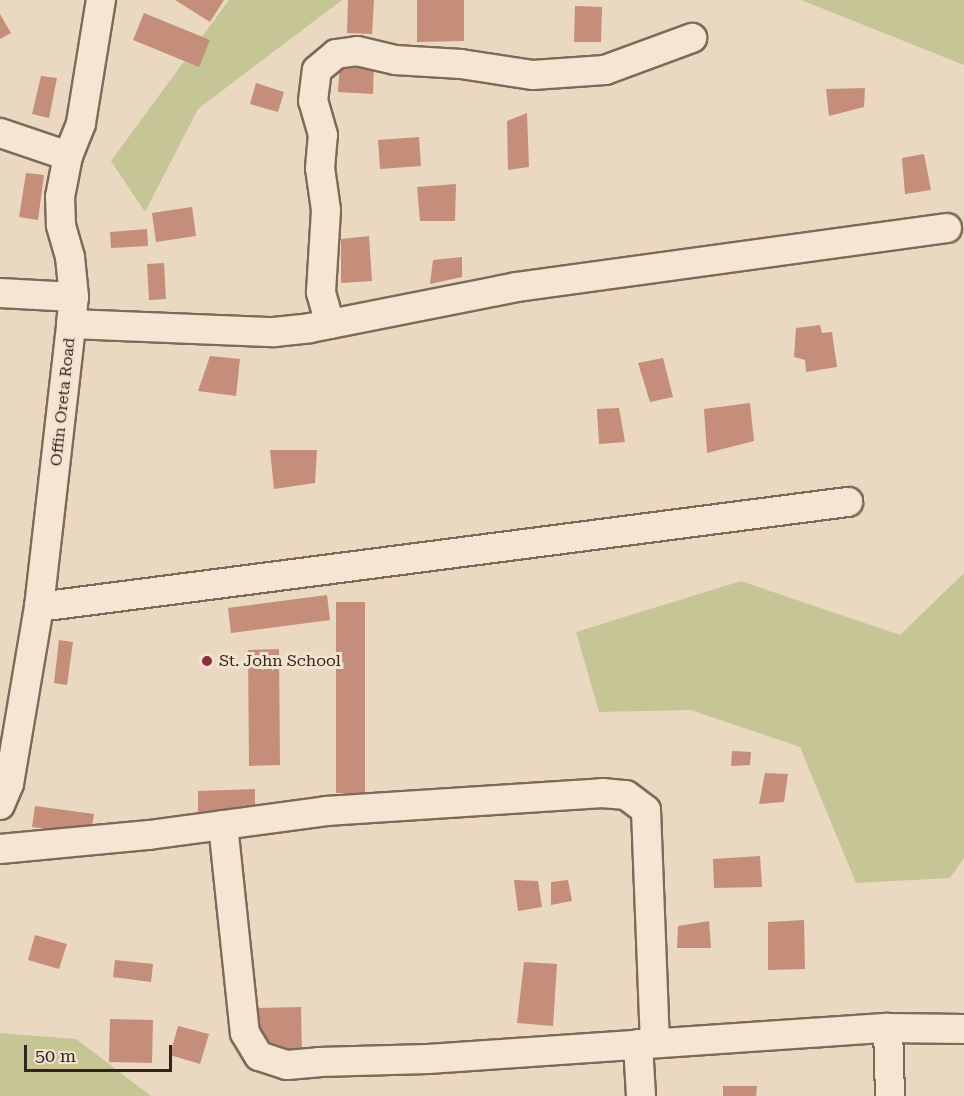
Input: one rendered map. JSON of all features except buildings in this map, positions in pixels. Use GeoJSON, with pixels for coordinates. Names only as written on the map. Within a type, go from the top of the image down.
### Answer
{"type":"FeatureCollection","features":[{"type":"Feature","properties":{"kind":"street","name":"Offin Oreta Road"},"geometry":{"type":"LineString","coordinates":[[2,795],[39,607],[72,310],[70,257],[61,225],[60,197],[68,156],[81,123],[101,0]]}},
{"type":"Feature","properties":{"kind":"street"},"geometry":{"type":"LineString","coordinates":[[330,324],[321,292],[326,210],[321,168],[323,135],[313,101],[317,70],[336,54],[357,51],[395,60],[460,64],[533,75],[605,70],[692,38]]}},
{"type":"Feature","properties":{"kind":"street"},"geometry":{"type":"LineString","coordinates":[[0,133],[68,156]]}},
{"type":"Feature","properties":{"kind":"street"},"geometry":{"type":"LineString","coordinates":[[0,293],[72,310],[274,332],[330,324],[517,287],[555,284],[948,228]]}},
{"type":"Feature","properties":{"kind":"street"},"geometry":{"type":"LineString","coordinates":[[39,607],[848,502]]}},
{"type":"Feature","properties":{"kind":"street"},"geometry":{"type":"LineString","coordinates":[[0,849],[223,825],[326,811],[602,793],[626,795],[646,810],[646,1043],[641,1096]]}},
{"type":"Feature","properties":{"kind":"street"},"geometry":{"type":"LineString","coordinates":[[223,825],[245,1033],[259,1056],[287,1065],[428,1059],[888,1028],[964,1029]]}},
{"type":"Feature","properties":{"kind":"street"},"geometry":{"type":"LineString","coordinates":[[888,1028],[890,1096]]}},
{"type":"Feature","properties":{"kind":"shaded area"},"geometry":{"type":"Polygon","coordinates":[[[229,0],[342,0],[198,109],[145,212],[111,161],[229,0]]]}},
{"type":"Feature","properties":{"kind":"shaded area"},"geometry":{"type":"Polygon","coordinates":[[[801,0],[964,0],[964,65],[801,0]]]}},
{"type":"Feature","properties":{"kind":"shaded area"},"geometry":{"type":"Polygon","coordinates":[[[964,573],[964,858],[950,878],[856,883],[800,747],[691,710],[599,712],[576,632],[741,581],[900,635],[964,573]]]}},
{"type":"Feature","properties":{"kind":"shaded area"},"geometry":{"type":"Polygon","coordinates":[[[0,1033],[76,1039],[151,1096],[0,1096],[0,1033]]]}},
{"type":"Feature","properties":{"kind":"place","name":"St. John School"},"geometry":{"type":"Point","coordinates":[207,661]}}]}
